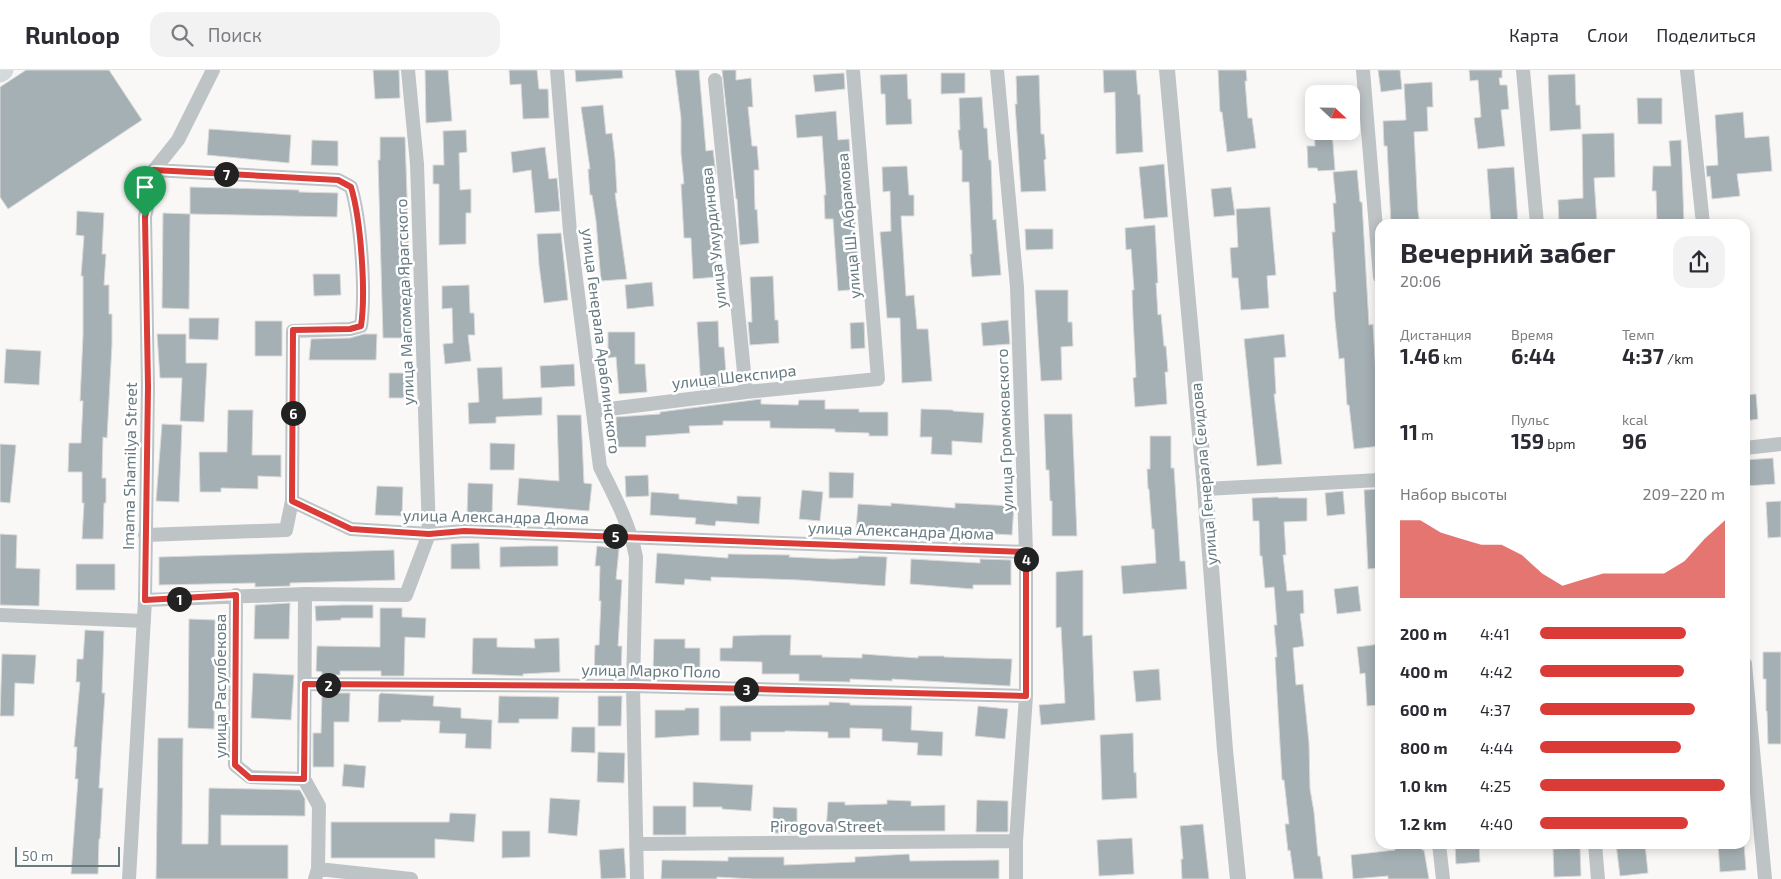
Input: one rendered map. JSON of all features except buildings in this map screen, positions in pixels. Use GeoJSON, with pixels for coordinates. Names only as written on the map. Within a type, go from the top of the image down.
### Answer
{"type":"FeatureCollection","features":[{"type":"Feature","properties":{"kind":"street","name":"Imama Shamilya Street"},"geometry":{"type":"LineString","coordinates":[[129,879],[145,600],[148,386],[145,217],[154,170],[178,140],[213,70]]}},
{"type":"Feature","properties":{"kind":"street","name":"улица Магомеда Ярагского"},"geometry":{"type":"LineString","coordinates":[[408,70],[417,164],[429,534]]}},
{"type":"Feature","properties":{"kind":"street","name":"улица Генерала Араблинского"},"geometry":{"type":"LineString","coordinates":[[557,70],[570,232],[600,467],[618,502],[632,537],[636,557],[633,686],[638,879]]}},
{"type":"Feature","properties":{"kind":"street","name":"улица Ш. Абрамова"},"geometry":{"type":"LineString","coordinates":[[853,70],[878,379]]}},
{"type":"Feature","properties":{"kind":"street","name":"улица Громоковского"},"geometry":{"type":"LineString","coordinates":[[997,70],[1017,288],[1026,552],[1026,696],[1016,841],[1016,879]]}},
{"type":"Feature","properties":{"kind":"street","name":"улица Генерала Сеидова"},"geometry":{"type":"LineString","coordinates":[[1167,70],[1205,489],[1225,750],[1238,879]]}},
{"type":"Feature","properties":{"kind":"street"},"geometry":{"type":"LineString","coordinates":[[1363,70],[1375,219]]}},
{"type":"Feature","properties":{"kind":"street"},"geometry":{"type":"LineString","coordinates":[[1523,70],[1537,219]]}},
{"type":"Feature","properties":{"kind":"street"},"geometry":{"type":"LineString","coordinates":[[1687,70],[1702,219]]}},
{"type":"Feature","properties":{"kind":"street","name":"улица Умурдинова"},"geometry":{"type":"LineString","coordinates":[[715,80],[746,392]]}},
{"type":"Feature","properties":{"kind":"street"},"geometry":{"type":"LineString","coordinates":[[145,535],[286,530],[292,501],[293,330],[350,329],[361,326],[363,312],[356,204],[351,187],[338,180],[154,170]]}},
{"type":"Feature","properties":{"kind":"street","name":"улица Шекспира"},"geometry":{"type":"LineString","coordinates":[[593,411],[746,392],[878,379]]}},
{"type":"Feature","properties":{"kind":"street"},"geometry":{"type":"LineString","coordinates":[[1750,447],[1781,444]]}},
{"type":"Feature","properties":{"kind":"street"},"geometry":{"type":"LineString","coordinates":[[1205,489],[1375,480]]}},
{"type":"Feature","properties":{"kind":"street","name":"улица Александра Дюма"},"geometry":{"type":"LineString","coordinates":[[292,501],[351,529],[429,534],[464,531],[1026,552]]}},
{"type":"Feature","properties":{"kind":"street"},"geometry":{"type":"LineString","coordinates":[[145,600],[236,595],[406,595],[429,534]]}},
{"type":"Feature","properties":{"kind":"street"},"geometry":{"type":"LineString","coordinates":[[305,594],[304,779],[319,806],[316,874],[411,879]]}},
{"type":"Feature","properties":{"kind":"street","name":"улица Расулбекова"},"geometry":{"type":"LineString","coordinates":[[236,595],[235,765],[250,778],[304,779]]}},
{"type":"Feature","properties":{"kind":"street"},"geometry":{"type":"LineString","coordinates":[[0,615],[144,621]]}},
{"type":"Feature","properties":{"kind":"street","name":"улица Марко Поло"},"geometry":{"type":"LineString","coordinates":[[305,684],[633,686],[1026,696]]}},
{"type":"Feature","properties":{"kind":"street"},"geometry":{"type":"LineString","coordinates":[[1750,718],[1765,879]]}},
{"type":"Feature","properties":{"kind":"street","name":"Pirogova Street"},"geometry":{"type":"LineString","coordinates":[[636,844],[1016,841]]}},
{"type":"Feature","properties":{"kind":"street"},"geometry":{"type":"LineString","coordinates":[[1440,849],[1443,879]]}},
{"type":"Feature","properties":{"kind":"street"},"geometry":{"type":"LineString","coordinates":[[1595,849],[1598,879]]}},
{"type":"Feature","properties":{"kind":"route"},"geometry":{"type":"LineString","coordinates":[[154,170],[338,180],[351,187],[356,204],[360,252],[363,312],[361,326],[350,329],[293,330],[292,501],[351,529],[429,534],[464,531],[1026,552],[1026,696],[633,686],[305,684],[304,779],[250,778],[235,765],[236,595],[145,600],[148,386],[145,217],[154,170]]}}]}
